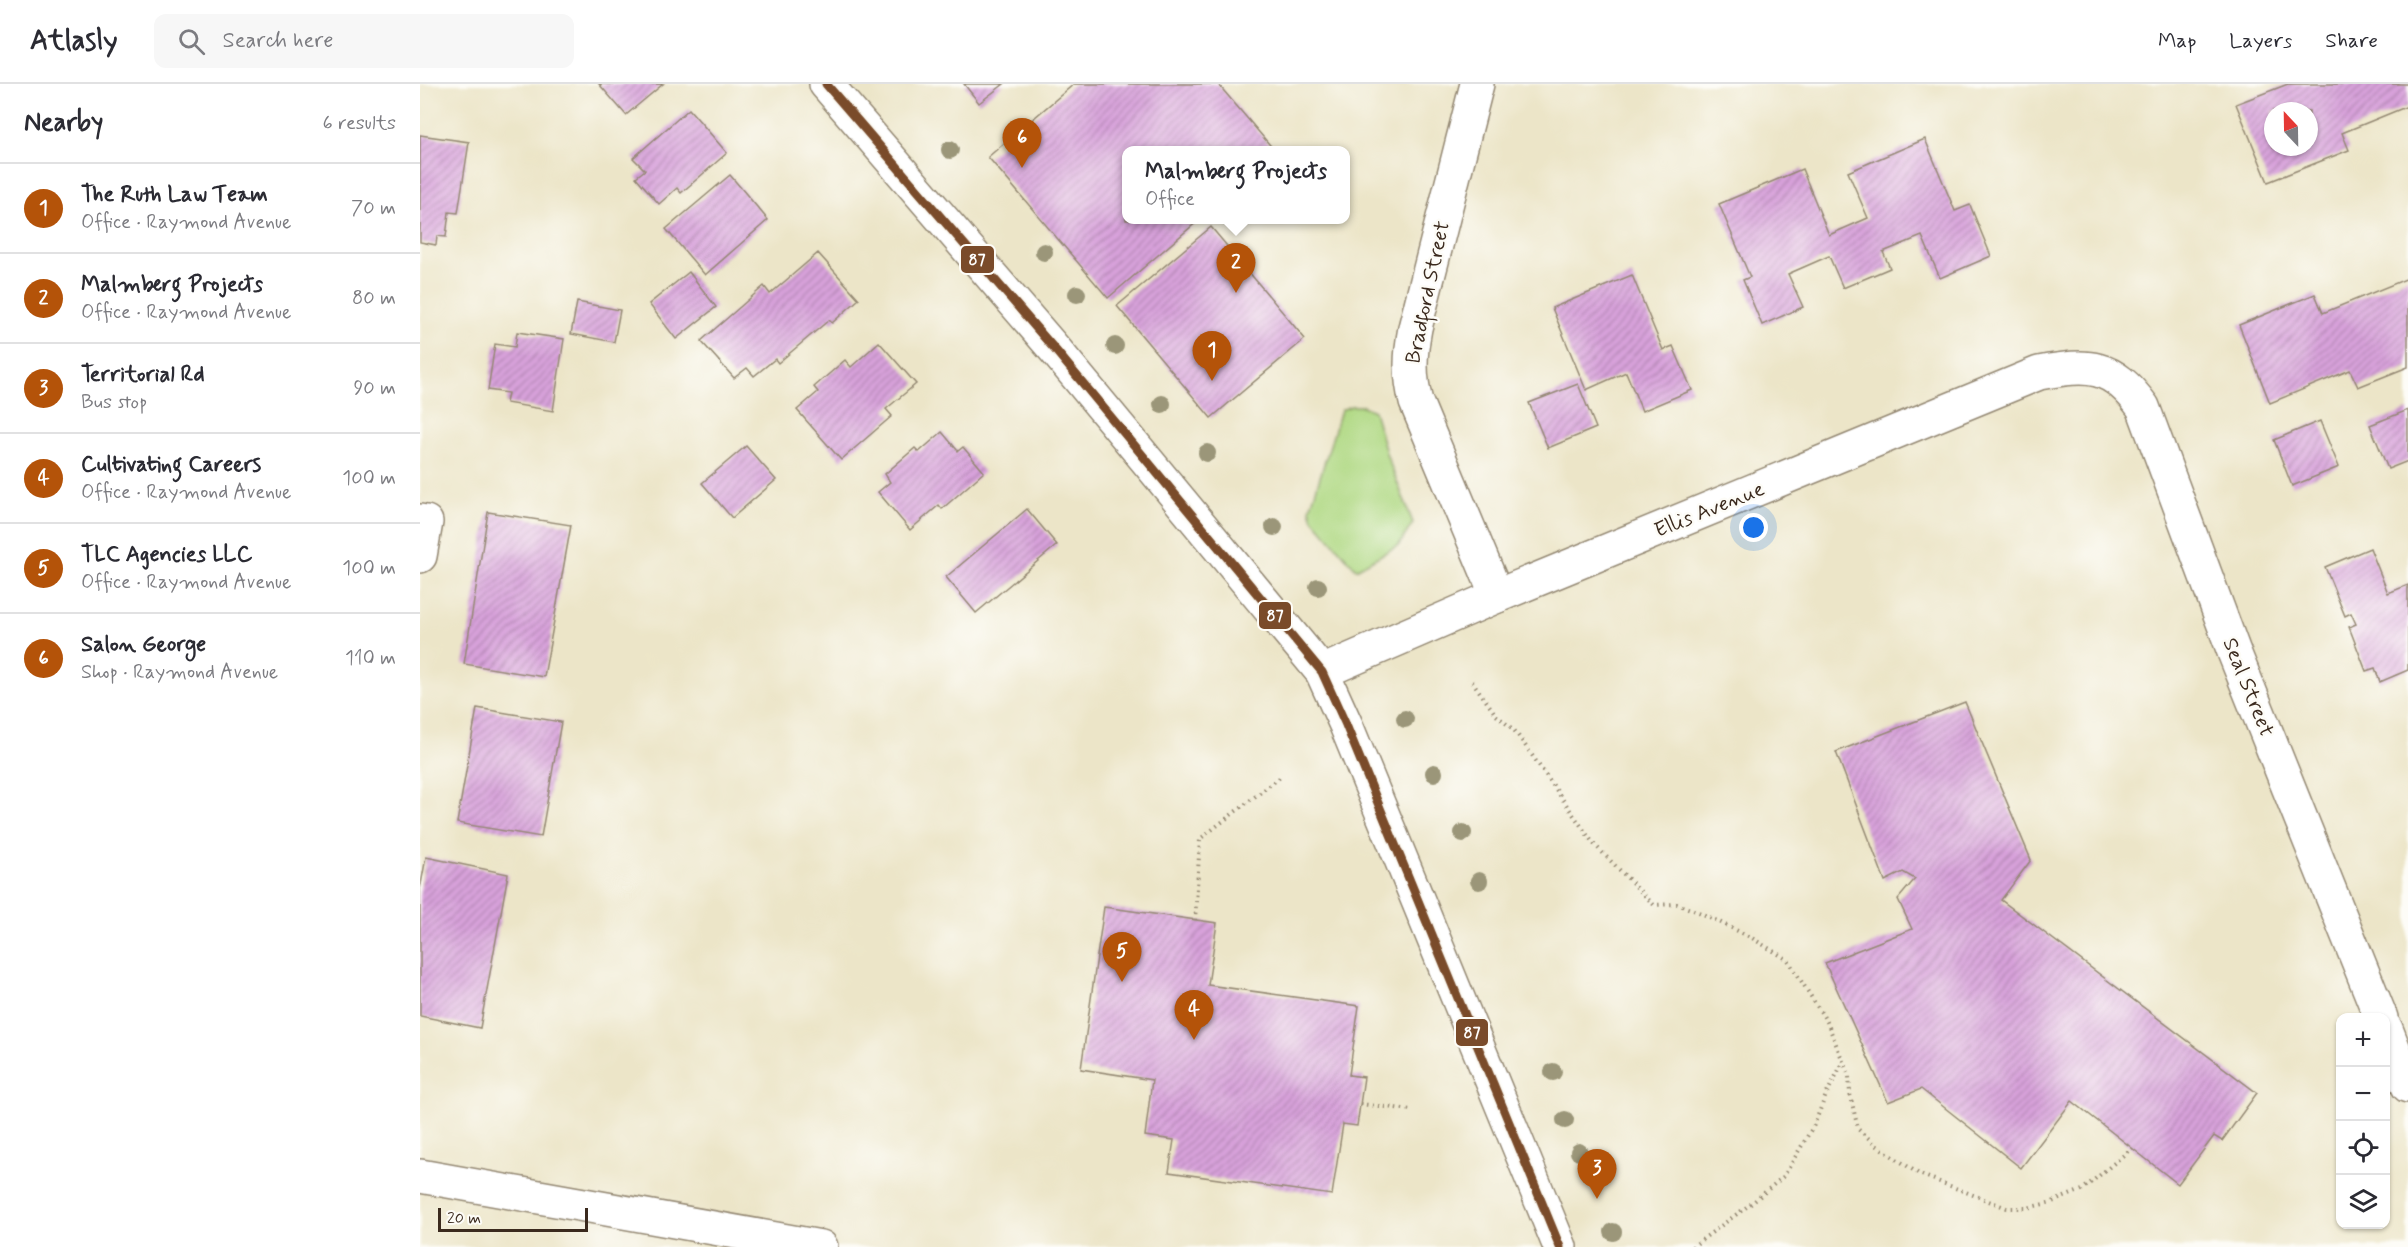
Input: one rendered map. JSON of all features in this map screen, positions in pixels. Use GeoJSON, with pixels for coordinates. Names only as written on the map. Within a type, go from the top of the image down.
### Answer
{"type":"FeatureCollection","features":[{"type":"Feature","properties":{"kind":"street"},"geometry":{"type":"LineString","coordinates":[[826,84],[1057,352],[1322,672],[1347,724],[1560,1247]]}},
{"type":"Feature","properties":{"kind":"street","name":"Bradford Street"},"geometry":{"type":"LineString","coordinates":[[1478,84],[1415,328],[1410,357],[1410,381],[1416,402],[1497,596]]}},
{"type":"Feature","properties":{"kind":"street","name":"Ellis Avenue"},"geometry":{"type":"LineString","coordinates":[[1322,672],[1497,596],[2039,373],[2071,367],[2101,369]]}},
{"type":"Feature","properties":{"kind":"street","name":"Seal Street"},"geometry":{"type":"LineString","coordinates":[[2101,369],[2130,390],[2143,407],[2234,652],[2379,1013]]}},
{"type":"Feature","properties":{"kind":"street"},"geometry":{"type":"LineString","coordinates":[[420,521],[426,522],[420,556]]}},
{"type":"Feature","properties":{"kind":"street"},"geometry":{"type":"LineString","coordinates":[[2390,1041],[2408,1086]]}},
{"type":"Feature","properties":{"kind":"street"},"geometry":{"type":"LineString","coordinates":[[420,1176],[820,1247]]}},
{"type":"Feature","properties":{"kind":"path"},"geometry":{"type":"LineString","coordinates":[[1472,681],[1496,715],[1514,730],[1593,843],[1654,905],[1677,904],[1701,913],[1752,938],[1788,960],[1827,1022],[1844,1062],[1849,1076],[1850,1094],[1858,1129],[1876,1145],[1919,1174],[2007,1208],[2027,1208],[2052,1202],[2082,1190],[2132,1148]]}},
{"type":"Feature","properties":{"kind":"path"},"geometry":{"type":"LineString","coordinates":[[1195,920],[1200,839],[1283,775]]}},
{"type":"Feature","properties":{"kind":"path"},"geometry":{"type":"LineString","coordinates":[[1692,1247],[1752,1203],[1784,1176],[1814,1125],[1826,1095],[1844,1062]]}},
{"type":"Feature","properties":{"kind":"path"},"geometry":{"type":"LineString","coordinates":[[1360,1104],[1412,1110]]}},
{"type":"Feature","properties":{"kind":"green space"},"geometry":{"type":"Polygon","coordinates":[[[1351,406],[1363,406],[1374,411],[1387,456],[1413,523],[1399,545],[1356,569],[1313,519],[1310,509],[1341,410],[1351,406]]]}},
{"type":"Feature","properties":{"kind":"building"},"geometry":{"type":"Polygon","coordinates":[[[599,84],[663,84],[626,115],[599,84]]]}},
{"type":"Feature","properties":{"kind":"building"},"geometry":{"type":"Polygon","coordinates":[[[964,84],[1004,84],[979,103],[964,84]]]}},
{"type":"Feature","properties":{"kind":"building"},"geometry":{"type":"Polygon","coordinates":[[[1074,84],[1218,84],[1271,146],[1122,146],[1122,224],[1194,224],[1108,298],[988,157],[1074,84]]]}},
{"type":"Feature","properties":{"kind":"building"},"geometry":{"type":"Polygon","coordinates":[[[2288,84],[2408,84],[2408,106],[2342,133],[2349,150],[2268,182],[2236,104],[2288,84]]]}},
{"type":"Feature","properties":{"kind":"building"},"geometry":{"type":"Polygon","coordinates":[[[689,109],[727,153],[681,193],[677,188],[659,204],[636,177],[645,170],[633,158],[689,109]]]}},
{"type":"Feature","properties":{"kind":"building"},"geometry":{"type":"Polygon","coordinates":[[[420,135],[469,142],[458,213],[449,212],[446,237],[437,236],[436,245],[420,242],[420,135]]]}},
{"type":"Feature","properties":{"kind":"building"},"geometry":{"type":"Polygon","coordinates":[[[1925,139],[1955,211],[1970,205],[1991,256],[1940,278],[1922,236],[1883,252],[1890,268],[1843,288],[1829,256],[1788,274],[1803,307],[1762,325],[1743,280],[1750,277],[1719,204],[1802,169],[1829,235],[1868,218],[1848,172],[1925,139]]]}},
{"type":"Feature","properties":{"kind":"building"},"geometry":{"type":"Polygon","coordinates":[[[730,175],[768,220],[705,275],[666,229],[730,175]]]}},
{"type":"Feature","properties":{"kind":"building"},"geometry":{"type":"Polygon","coordinates":[[[1211,227],[1305,339],[1211,418],[1117,306],[1211,227]]]}},
{"type":"Feature","properties":{"kind":"building"},"geometry":{"type":"Polygon","coordinates":[[[818,253],[859,299],[832,323],[829,320],[778,363],[775,359],[754,376],[747,368],[734,378],[701,341],[764,286],[770,294],[818,253]]]}},
{"type":"Feature","properties":{"kind":"building"},"geometry":{"type":"Polygon","coordinates":[[[689,272],[716,307],[676,339],[649,304],[689,272]]]}},
{"type":"Feature","properties":{"kind":"building"},"geometry":{"type":"Polygon","coordinates":[[[1632,275],[1663,350],[1673,346],[1692,390],[1642,411],[1626,372],[1586,390],[1552,308],[1632,275]]]}},
{"type":"Feature","properties":{"kind":"building"},"geometry":{"type":"Polygon","coordinates":[[[2408,278],[2408,367],[2358,387],[2350,370],[2270,403],[2239,325],[2315,294],[2323,313],[2408,278]]]}},
{"type":"Feature","properties":{"kind":"building"},"geometry":{"type":"Polygon","coordinates":[[[577,302],[620,310],[614,342],[571,334],[577,302]]]}},
{"type":"Feature","properties":{"kind":"building"},"geometry":{"type":"Polygon","coordinates":[[[517,332],[564,339],[553,411],[506,403],[508,393],[488,390],[495,344],[515,347],[517,332]]]}},
{"type":"Feature","properties":{"kind":"building"},"geometry":{"type":"Polygon","coordinates":[[[879,342],[916,384],[886,409],[892,416],[841,460],[797,410],[818,392],[814,387],[845,360],[851,367],[879,342]]]}},
{"type":"Feature","properties":{"kind":"building"},"geometry":{"type":"Polygon","coordinates":[[[1578,384],[1596,428],[1548,448],[1529,403],[1578,384]]]}},
{"type":"Feature","properties":{"kind":"building"},"geometry":{"type":"Polygon","coordinates":[[[2408,410],[2408,461],[2388,469],[2370,425],[2408,410]]]}},
{"type":"Feature","properties":{"kind":"building"},"geometry":{"type":"Polygon","coordinates":[[[2320,421],[2339,467],[2292,486],[2274,440],[2320,421]]]}},
{"type":"Feature","properties":{"kind":"building"},"geometry":{"type":"Polygon","coordinates":[[[942,432],[958,451],[963,447],[984,472],[942,509],[939,505],[910,530],[878,492],[890,482],[885,474],[915,448],[919,452],[942,432]]]}},
{"type":"Feature","properties":{"kind":"building"},"geometry":{"type":"Polygon","coordinates":[[[746,446],[776,480],[732,518],[702,483],[746,446]]]}},
{"type":"Feature","properties":{"kind":"building"},"geometry":{"type":"Polygon","coordinates":[[[1027,509],[1057,545],[976,613],[946,577],[1027,509]]]}},
{"type":"Feature","properties":{"kind":"building"},"geometry":{"type":"Polygon","coordinates":[[[488,512],[571,525],[544,677],[464,664],[488,512]]]}},
{"type":"Feature","properties":{"kind":"building"},"geometry":{"type":"Polygon","coordinates":[[[2370,548],[2388,593],[2408,585],[2408,670],[2380,682],[2375,668],[2366,671],[2349,627],[2356,624],[2351,613],[2345,616],[2325,567],[2370,548]]]}},
{"type":"Feature","properties":{"kind":"building"},"geometry":{"type":"Polygon","coordinates":[[[1965,702],[2031,860],[2001,900],[2257,1093],[2222,1141],[2214,1136],[2178,1184],[2072,1101],[2021,1168],[1921,1089],[1888,1102],[1825,963],[1912,929],[1898,899],[1915,879],[1903,872],[1885,881],[1836,752],[1965,702]]]}},
{"type":"Feature","properties":{"kind":"building"},"geometry":{"type":"Polygon","coordinates":[[[477,708],[561,722],[541,837],[457,823],[477,708]]]}},
{"type":"Feature","properties":{"kind":"building"},"geometry":{"type":"Polygon","coordinates":[[[426,857],[508,874],[480,1028],[420,1016],[420,890],[426,857]]]}},
{"type":"Feature","properties":{"kind":"building"},"geometry":{"type":"Polygon","coordinates":[[[1104,907],[1217,923],[1208,985],[1359,1006],[1349,1075],[1364,1077],[1357,1126],[1343,1124],[1332,1195],[1169,1172],[1174,1140],[1145,1136],[1152,1080],[1081,1069],[1104,907]]]}},
{"type":"Feature","properties":{"kind":"transit line","name":"87"},"geometry":{"type":"LineString","coordinates":[[826,84],[1057,352],[1322,672],[1346,725],[1560,1247]]}},
{"type":"Feature","properties":{"kind":"place","name":"Salon George"},"geometry":{"type":"Point","coordinates":[1022,168]}},
{"type":"Feature","properties":{"kind":"place","name":"Malmberg Projects"},"geometry":{"type":"Point","coordinates":[1236,293]}},
{"type":"Feature","properties":{"kind":"place","name":"The Ruth Law Team"},"geometry":{"type":"Point","coordinates":[1212,381]}},
{"type":"Feature","properties":{"kind":"place","name":"TLC Agencies LLC"},"geometry":{"type":"Point","coordinates":[1122,982]}},
{"type":"Feature","properties":{"kind":"place","name":"Cultivating Careers"},"geometry":{"type":"Point","coordinates":[1194,1040]}},
{"type":"Feature","properties":{"kind":"place","name":"Territorial Rd"},"geometry":{"type":"Point","coordinates":[1597,1199]}}]}
